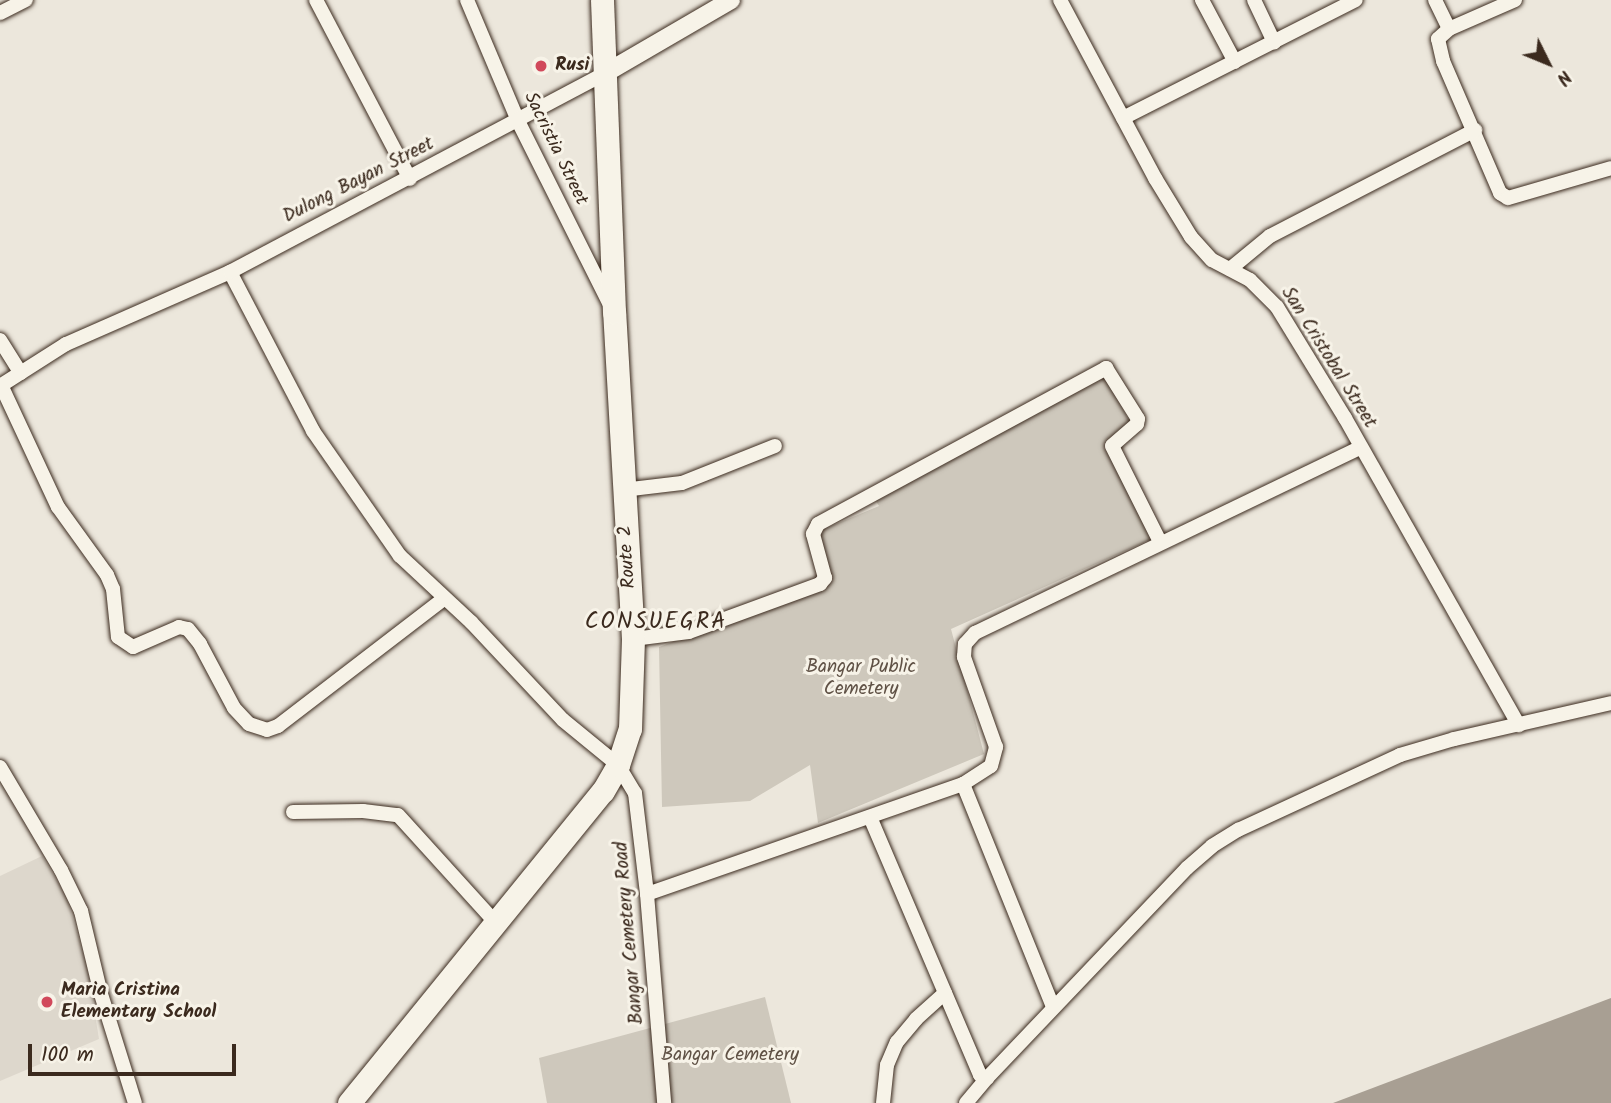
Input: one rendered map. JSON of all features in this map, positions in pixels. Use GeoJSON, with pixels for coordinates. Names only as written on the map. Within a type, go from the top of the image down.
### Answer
{"type":"FeatureCollection","features":[{"type":"Feature","properties":{"kind":"highway","name":"Route 2"},"geometry":{"type":"LineString","coordinates":[[349,1103],[603,791],[618,765],[630,729],[634,639],[614,312],[602,0]]}},
{"type":"Feature","properties":{"kind":"street"},"geometry":{"type":"LineString","coordinates":[[0,13],[26,0]]}},
{"type":"Feature","properties":{"kind":"street"},"geometry":{"type":"LineString","coordinates":[[316,0],[410,179]]}},
{"type":"Feature","properties":{"kind":"street","name":"Sacristia Street"},"geometry":{"type":"LineString","coordinates":[[467,0],[518,121],[614,312]]}},
{"type":"Feature","properties":{"kind":"street","name":"Dulong Bayan Street"},"geometry":{"type":"LineString","coordinates":[[0,386],[66,344],[230,272],[410,179],[604,74],[731,0]]}},
{"type":"Feature","properties":{"kind":"street","name":"San Cristobal Street"},"geometry":{"type":"LineString","coordinates":[[1060,0],[1191,237],[1212,260],[1250,280],[1277,307],[1361,447],[1519,725]]}},
{"type":"Feature","properties":{"kind":"street"},"geometry":{"type":"LineString","coordinates":[[1202,0],[1235,62]]}},
{"type":"Feature","properties":{"kind":"street"},"geometry":{"type":"LineString","coordinates":[[1254,0],[1274,42]]}},
{"type":"Feature","properties":{"kind":"street"},"geometry":{"type":"LineString","coordinates":[[1123,118],[1356,0]]}},
{"type":"Feature","properties":{"kind":"street"},"geometry":{"type":"LineString","coordinates":[[1435,0],[1449,29]]}},
{"type":"Feature","properties":{"kind":"street"},"geometry":{"type":"LineString","coordinates":[[1515,0],[1449,29],[1440,36],[1438,44],[1499,190],[1506,198],[1611,168]]}},
{"type":"Feature","properties":{"kind":"street"},"geometry":{"type":"LineString","coordinates":[[1230,269],[1270,236],[1475,130]]}},
{"type":"Feature","properties":{"kind":"street"},"geometry":{"type":"LineString","coordinates":[[230,272],[313,431],[406,564],[445,598],[563,720],[618,765]]}},
{"type":"Feature","properties":{"kind":"street"},"geometry":{"type":"LineString","coordinates":[[0,340],[21,373]]}},
{"type":"Feature","properties":{"kind":"street"},"geometry":{"type":"LineString","coordinates":[[634,639],[689,632],[820,584],[825,578],[813,534],[818,524],[1106,368],[1138,419],[1137,424],[1112,446],[1160,542]]}},
{"type":"Feature","properties":{"kind":"street"},"geometry":{"type":"LineString","coordinates":[[0,386],[58,507],[107,575],[113,589],[118,637],[133,647],[179,627],[187,629],[200,644],[234,708],[249,724],[267,730],[278,726],[445,598]]}},
{"type":"Feature","properties":{"kind":"street"},"geometry":{"type":"LineString","coordinates":[[624,490],[682,483],[775,446]]}},
{"type":"Feature","properties":{"kind":"street"},"geometry":{"type":"LineString","coordinates":[[647,894],[962,784],[991,766],[996,752],[964,657],[965,643],[986,625],[1361,447]]}},
{"type":"Feature","properties":{"kind":"street"},"geometry":{"type":"LineString","coordinates":[[966,1103],[1053,1007],[1187,868],[1212,846],[1238,830],[1400,755],[1454,739],[1611,703]]}},
{"type":"Feature","properties":{"kind":"street","name":"Bangar Cemetery Road"},"geometry":{"type":"LineString","coordinates":[[618,765],[635,793],[647,894],[664,1103]]}},
{"type":"Feature","properties":{"kind":"street"},"geometry":{"type":"LineString","coordinates":[[0,767],[61,870],[81,911],[101,994],[135,1103]]}},
{"type":"Feature","properties":{"kind":"street"},"geometry":{"type":"LineString","coordinates":[[962,784],[1053,1007]]}},
{"type":"Feature","properties":{"kind":"street"},"geometry":{"type":"LineString","coordinates":[[293,812],[363,811],[398,815],[496,922]]}},
{"type":"Feature","properties":{"kind":"street"},"geometry":{"type":"LineString","coordinates":[[870,817],[980,1075],[986,1078]]}},
{"type":"Feature","properties":{"kind":"street"},"geometry":{"type":"LineString","coordinates":[[883,1103],[887,1065],[897,1042],[915,1019],[945,993]]}},
{"type":"Feature","properties":{"kind":"shaded area","name":"Maria Cristina Elementary School"},"geometry":{"type":"Polygon","coordinates":[[[42,856],[66,896],[87,966],[99,1039],[0,1081],[0,876],[42,856]]]}},
{"type":"Feature","properties":{"kind":"shaded area"},"geometry":{"type":"Polygon","coordinates":[[[1611,998],[1611,1103],[1333,1103],[1611,998]]]}},
{"type":"Feature","properties":{"kind":"green space","name":"Bangar Public Cemetery"},"geometry":{"type":"Polygon","coordinates":[[[1104,374],[1131,424],[1106,447],[1154,538],[951,629],[984,754],[818,823],[810,765],[750,801],[662,807],[659,647],[829,584],[817,532],[879,506],[874,498],[1104,374]]]}},
{"type":"Feature","properties":{"kind":"green space","name":"Bangar Cemetery"},"geometry":{"type":"Polygon","coordinates":[[[765,997],[791,1103],[547,1103],[539,1058],[765,997]]]}},
{"type":"Feature","properties":{"kind":"place","name":"Rusi"},"geometry":{"type":"Point","coordinates":[541,66]}},
{"type":"Feature","properties":{"kind":"place","name":"Maria Cristina Elementary School"},"geometry":{"type":"Point","coordinates":[47,1002]}},
{"type":"Feature","properties":{"kind":"district","name":"CONSUEGRA"},"geometry":{"type":"Point","coordinates":[656,622]}}]}
